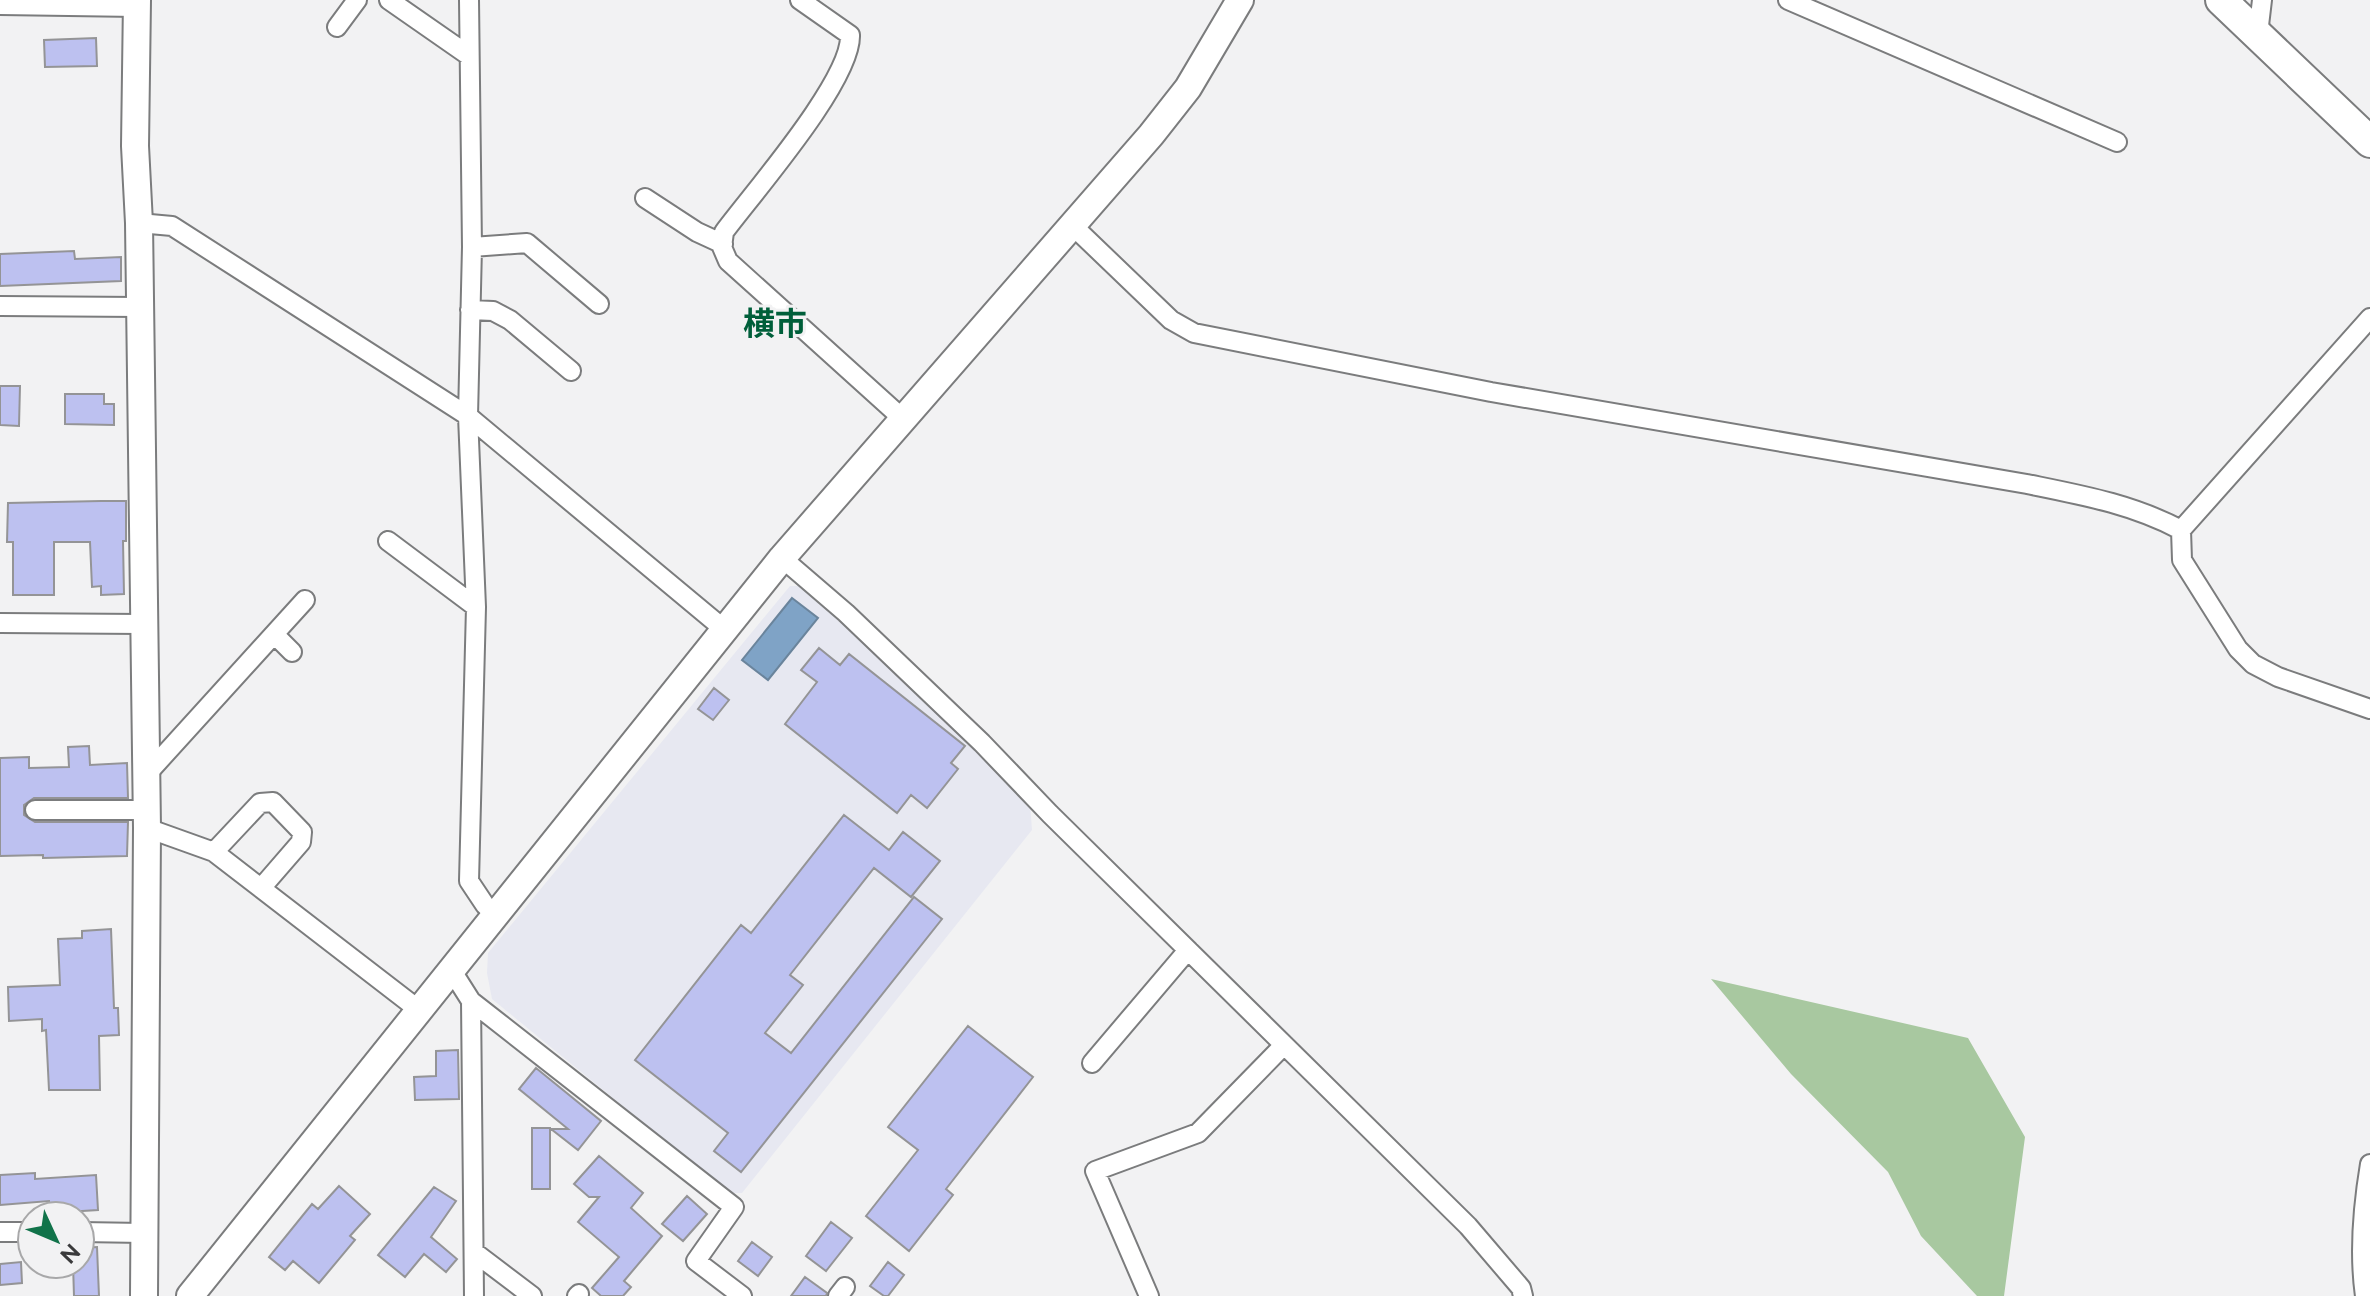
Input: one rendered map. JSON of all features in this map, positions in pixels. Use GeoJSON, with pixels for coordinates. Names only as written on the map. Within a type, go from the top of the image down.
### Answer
{"type":"FeatureCollection","features":[{"type":"Feature","properties":{"kind":"main road"},"geometry":{"type":"LineString","coordinates":[[2221,0],[2370,142]]}},
{"type":"Feature","properties":{"kind":"street"},"geometry":{"type":"LineString","coordinates":[[337,27],[357,0]]}},
{"type":"Feature","properties":{"kind":"street"},"geometry":{"type":"LineString","coordinates":[[389,0],[468,55]]}},
{"type":"Feature","properties":{"kind":"street"},"geometry":{"type":"LineString","coordinates":[[469,0],[472,247],[468,416],[476,607],[469,881],[495,915]]}},
{"type":"Feature","properties":{"kind":"street"},"geometry":{"type":"LineString","coordinates":[[800,0],[850,35],[846,59],[824,100],[724,232],[723,244],[728,261],[902,418]]}},
{"type":"Feature","properties":{"kind":"street"},"geometry":{"type":"LineString","coordinates":[[197,1294],[419,1010],[782,558],[1120,173],[1188,88],[1240,0]]}},
{"type":"Feature","properties":{"kind":"street"},"geometry":{"type":"LineString","coordinates":[[1788,0],[2117,142]]}},
{"type":"Feature","properties":{"kind":"street"},"geometry":{"type":"LineString","coordinates":[[2258,34],[2262,0]]}},
{"type":"Feature","properties":{"kind":"street"},"geometry":{"type":"LineString","coordinates":[[0,5],[137,3],[135,146],[139,223],[147,819],[144,1296]]}},
{"type":"Feature","properties":{"kind":"street"},"geometry":{"type":"LineString","coordinates":[[645,198],[697,232],[723,244]]}},
{"type":"Feature","properties":{"kind":"street"},"geometry":{"type":"LineString","coordinates":[[139,223],[172,226],[468,416],[725,630]]}},
{"type":"Feature","properties":{"kind":"street"},"geometry":{"type":"LineString","coordinates":[[1072,225],[1171,320],[1194,333],[1491,392],[2027,484],[2113,502],[2154,516],[2181,530]]}},
{"type":"Feature","properties":{"kind":"street"},"geometry":{"type":"LineString","coordinates":[[472,247],[527,243],[599,304]]}},
{"type":"Feature","properties":{"kind":"street"},"geometry":{"type":"LineString","coordinates":[[0,306],[140,307]]}},
{"type":"Feature","properties":{"kind":"street"},"geometry":{"type":"LineString","coordinates":[[470,310],[493,311],[510,320],[571,371]]}},
{"type":"Feature","properties":{"kind":"street"},"geometry":{"type":"LineString","coordinates":[[2370,318],[2181,530],[2182,560],[2238,649],[2253,664],[2278,677],[2370,709]]}},
{"type":"Feature","properties":{"kind":"street"},"geometry":{"type":"LineString","coordinates":[[388,541],[476,607]]}},
{"type":"Feature","properties":{"kind":"street"},"geometry":{"type":"LineString","coordinates":[[782,558],[846,613],[959,721],[1468,1226],[1521,1288],[1523,1296]]}},
{"type":"Feature","properties":{"kind":"street"},"geometry":{"type":"LineString","coordinates":[[146,775],[305,600]]}},
{"type":"Feature","properties":{"kind":"street"},"geometry":{"type":"LineString","coordinates":[[0,623],[143,624]]}},
{"type":"Feature","properties":{"kind":"street"},"geometry":{"type":"LineString","coordinates":[[274,634],[292,652]]}},
{"type":"Feature","properties":{"kind":"street"},"geometry":{"type":"LineString","coordinates":[[214,852],[260,803],[273,802],[302,832],[301,842],[262,887]]}},
{"type":"Feature","properties":{"kind":"street"},"geometry":{"type":"LineString","coordinates":[[35,810],[147,819],[214,852],[419,1010]]}},
{"type":"Feature","properties":{"kind":"street"},"geometry":{"type":"LineString","coordinates":[[1092,1063],[1188,950]]}},
{"type":"Feature","properties":{"kind":"street"},"geometry":{"type":"LineString","coordinates":[[452,971],[471,1001],[734,1207],[696,1261],[742,1296]]}},
{"type":"Feature","properties":{"kind":"street"},"geometry":{"type":"LineString","coordinates":[[471,1001],[474,1296]]}},
{"type":"Feature","properties":{"kind":"street"},"geometry":{"type":"LineString","coordinates":[[1149,1296],[1095,1171],[1198,1133],[1284,1045]]}},
{"type":"Feature","properties":{"kind":"street"},"geometry":{"type":"LineString","coordinates":[[2365,1296],[2363,1263],[2370,1164]]}},
{"type":"Feature","properties":{"kind":"street"},"geometry":{"type":"LineString","coordinates":[[96,1232],[144,1233]]}},
{"type":"Feature","properties":{"kind":"street"},"geometry":{"type":"LineString","coordinates":[[474,1252],[532,1296]]}},
{"type":"Feature","properties":{"kind":"shaded area"},"geometry":{"type":"Polygon","coordinates":[[[790,586],[803,586],[833,612],[1030,803],[1032,830],[742,1193],[729,1193],[492,999],[487,973],[488,953],[790,586]]]}},
{"type":"Feature","properties":{"kind":"green space"},"geometry":{"type":"Polygon","coordinates":[[[1711,979],[1968,1038],[2025,1137],[2004,1296],[1977,1296],[1921,1236],[1888,1172],[1791,1074],[1711,979]]]}},
{"type":"Feature","properties":{"kind":"water"},"geometry":{"type":"Polygon","coordinates":[[[792,598],[818,618],[768,680],[742,660],[792,598]]]}},
{"type":"Feature","properties":{"kind":"building"},"geometry":{"type":"Polygon","coordinates":[[[96,38],[97,66],[45,67],[44,40],[96,38]]]}},
{"type":"Feature","properties":{"kind":"building"},"geometry":{"type":"Polygon","coordinates":[[[74,251],[75,259],[121,257],[121,281],[0,286],[0,254],[74,251]]]}},
{"type":"Feature","properties":{"kind":"building"},"geometry":{"type":"Polygon","coordinates":[[[0,386],[20,386],[19,426],[0,425],[0,386]]]}},
{"type":"Feature","properties":{"kind":"building"},"geometry":{"type":"Polygon","coordinates":[[[65,394],[104,394],[104,404],[114,404],[114,425],[65,424],[65,394]]]}},
{"type":"Feature","properties":{"kind":"building"},"geometry":{"type":"Polygon","coordinates":[[[126,501],[124,594],[101,595],[101,586],[92,587],[90,542],[54,542],[54,595],[13,595],[13,542],[7,542],[8,503],[126,501]]]}},
{"type":"Feature","properties":{"kind":"building"},"geometry":{"type":"Polygon","coordinates":[[[819,648],[840,665],[849,654],[965,746],[951,763],[958,769],[927,808],[911,795],[897,813],[785,724],[817,682],[801,670],[819,648]]]}},
{"type":"Feature","properties":{"kind":"building"},"geometry":{"type":"Polygon","coordinates":[[[714,688],[729,700],[713,720],[698,709],[714,688]]]}},
{"type":"Feature","properties":{"kind":"building"},"geometry":{"type":"Polygon","coordinates":[[[89,746],[90,765],[127,763],[128,798],[34,798],[24,805],[24,815],[35,822],[128,822],[127,856],[0,856],[0,758],[29,757],[29,768],[69,767],[68,747],[89,746]]]}},
{"type":"Feature","properties":{"kind":"building"},"geometry":{"type":"Polygon","coordinates":[[[844,815],[889,850],[903,832],[940,861],[911,897],[874,868],[790,975],[803,985],[765,1033],[791,1053],[914,897],[942,919],[741,1172],[714,1151],[728,1133],[635,1060],[741,925],[751,933],[844,815]]]}},
{"type":"Feature","properties":{"kind":"building"},"geometry":{"type":"Polygon","coordinates":[[[111,929],[114,1008],[118,1008],[119,1035],[99,1036],[100,1090],[49,1090],[46,1030],[42,1031],[42,1019],[9,1021],[8,987],[60,985],[58,939],[82,938],[82,931],[111,929]]]}},
{"type":"Feature","properties":{"kind":"building"},"geometry":{"type":"Polygon","coordinates":[[[968,1026],[1033,1077],[946,1189],[953,1195],[909,1251],[866,1216],[918,1150],[888,1127],[968,1026]]]}},
{"type":"Feature","properties":{"kind":"building"},"geometry":{"type":"Polygon","coordinates":[[[458,1050],[459,1099],[415,1100],[414,1077],[436,1076],[436,1051],[458,1050]]]}},
{"type":"Feature","properties":{"kind":"building"},"geometry":{"type":"Polygon","coordinates":[[[536,1068],[601,1121],[578,1150],[551,1129],[568,1129],[519,1089],[536,1068]]]}},
{"type":"Feature","properties":{"kind":"building"},"geometry":{"type":"Polygon","coordinates":[[[532,1128],[550,1128],[550,1189],[532,1189],[532,1128]]]}},
{"type":"Feature","properties":{"kind":"building"},"geometry":{"type":"Polygon","coordinates":[[[599,1156],[643,1193],[631,1208],[662,1236],[624,1281],[631,1287],[623,1296],[601,1296],[592,1288],[619,1257],[578,1222],[599,1197],[589,1197],[574,1184],[599,1156]]]}},
{"type":"Feature","properties":{"kind":"building"},"geometry":{"type":"Polygon","coordinates":[[[35,1173],[35,1179],[96,1175],[98,1210],[96,1200],[16,1200],[16,1204],[0,1205],[0,1175],[35,1173]]]}},
{"type":"Feature","properties":{"kind":"building"},"geometry":{"type":"Polygon","coordinates":[[[339,1186],[370,1214],[350,1236],[355,1240],[319,1283],[293,1261],[285,1270],[269,1257],[312,1204],[318,1209],[339,1186]]]}},
{"type":"Feature","properties":{"kind":"building"},"geometry":{"type":"Polygon","coordinates":[[[434,1187],[456,1201],[431,1237],[457,1259],[446,1272],[424,1254],[405,1277],[378,1255],[434,1187]]]}},
{"type":"Feature","properties":{"kind":"building"},"geometry":{"type":"Polygon","coordinates":[[[687,1196],[707,1214],[683,1241],[662,1224],[687,1196]]]}},
{"type":"Feature","properties":{"kind":"building"},"geometry":{"type":"Polygon","coordinates":[[[831,1222],[852,1238],[826,1271],[806,1256],[831,1222]]]}},
{"type":"Feature","properties":{"kind":"building"},"geometry":{"type":"Polygon","coordinates":[[[752,1242],[772,1257],[758,1276],[738,1261],[752,1242]]]}},
{"type":"Feature","properties":{"kind":"building"},"geometry":{"type":"Polygon","coordinates":[[[96,1247],[99,1296],[74,1296],[74,1280],[96,1280],[96,1247]]]}},
{"type":"Feature","properties":{"kind":"building"},"geometry":{"type":"Polygon","coordinates":[[[16,1262],[16,1280],[22,1280],[22,1283],[0,1285],[0,1264],[16,1262]]]}},
{"type":"Feature","properties":{"kind":"building"},"geometry":{"type":"Polygon","coordinates":[[[888,1262],[904,1275],[888,1296],[884,1296],[870,1286],[888,1262]]]}},
{"type":"Feature","properties":{"kind":"building"},"geometry":{"type":"Polygon","coordinates":[[[805,1277],[827,1293],[826,1296],[791,1296],[805,1277]]]}},
{"type":"Feature","properties":{"kind":"district","name":"横市"},"geometry":{"type":"Point","coordinates":[775,324]}}]}
